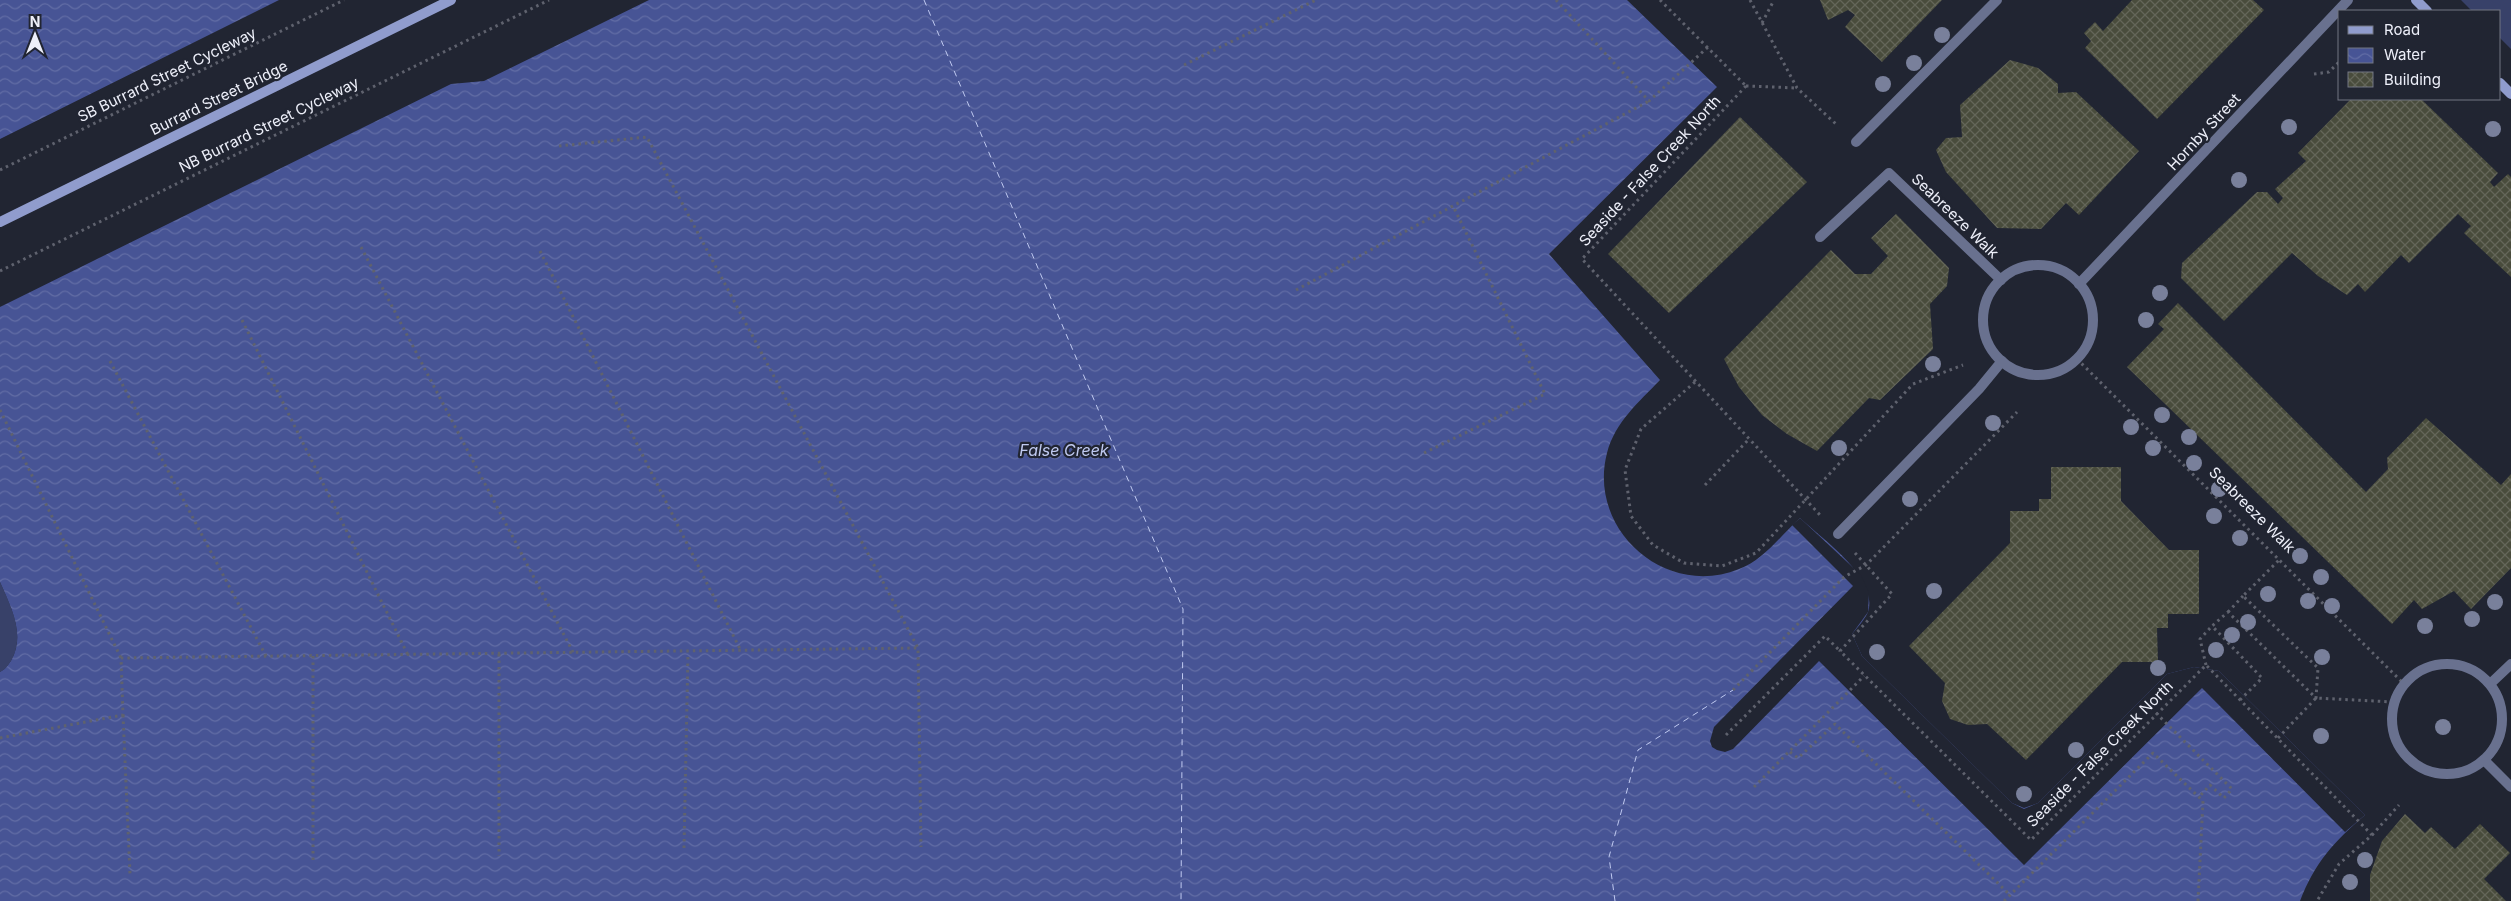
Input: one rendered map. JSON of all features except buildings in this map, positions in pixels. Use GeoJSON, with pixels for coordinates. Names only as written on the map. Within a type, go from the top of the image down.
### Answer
{"type":"FeatureCollection","features":[{"type":"Feature","properties":{"kind":"main road","name":"Burrard Street Bridge"},"geometry":{"type":"LineString","coordinates":[[0,222],[451,0]]}},
{"type":"Feature","properties":{"kind":"main road"},"geometry":{"type":"LineString","coordinates":[[2416,0],[2426,10]]}},
{"type":"Feature","properties":{"kind":"main road"},"geometry":{"type":"LineString","coordinates":[[2501,84],[2511,94]]}},
{"type":"Feature","properties":{"kind":"street"},"geometry":{"type":"LineString","coordinates":[[1856,142],[1998,0]]}},
{"type":"Feature","properties":{"kind":"street","name":"Hornby Street"},"geometry":{"type":"LineString","coordinates":[[2339,10],[2348,0]]}},
{"type":"Feature","properties":{"kind":"street","name":"Hornby Street"},"geometry":{"type":"LineString","coordinates":[[2079,284],[2338,11]]}},
{"type":"Feature","properties":{"kind":"street","name":"Seabreeze Walk"},"geometry":{"type":"LineString","coordinates":[[1820,236],[1889,173],[2001,280]]}},
{"type":"Feature","properties":{"kind":"street"},"geometry":{"type":"LineString","coordinates":[[2032,265],[2050,267],[2066,272],[2079,284],[2087,295],[2094,322],[2086,348],[2077,359],[2064,369],[2048,374],[2032,375],[2016,370],[2002,361],[1992,350],[1986,336],[1985,306],[1991,292],[2001,280],[2015,270],[2032,265]]}},
{"type":"Feature","properties":{"kind":"street"},"geometry":{"type":"LineString","coordinates":[[1838,534],[1979,389],[2002,361]]}},
{"type":"Feature","properties":{"kind":"street"},"geometry":{"type":"LineString","coordinates":[[2447,664],[2463,666],[2478,672],[2490,684],[2499,698],[2503,715],[2502,732],[2496,747],[2485,761],[2470,770],[2452,775],[2434,773],[2417,766],[2404,754],[2395,738],[2391,720],[2394,702],[2404,684],[2416,673],[2431,666],[2447,664]]}},
{"type":"Feature","properties":{"kind":"street"},"geometry":{"type":"LineString","coordinates":[[2490,684],[2511,664]]}},
{"type":"Feature","properties":{"kind":"street"},"geometry":{"type":"LineString","coordinates":[[2485,761],[2511,787]]}},
{"type":"Feature","properties":{"kind":"path","name":"SB Burrard Street Cycleway"},"geometry":{"type":"LineString","coordinates":[[0,170],[344,0]]}},
{"type":"Feature","properties":{"kind":"path","name":"NB Burrard Street Cycleway"},"geometry":{"type":"LineString","coordinates":[[0,271],[549,0]]}},
{"type":"Feature","properties":{"kind":"path"},"geometry":{"type":"LineString","coordinates":[[1184,65],[1316,0]]}},
{"type":"Feature","properties":{"kind":"path"},"geometry":{"type":"LineString","coordinates":[[1556,0],[1649,101]]}},
{"type":"Feature","properties":{"kind":"path"},"geometry":{"type":"LineString","coordinates":[[1660,0],[1746,86],[1797,88],[1750,0]]}},
{"type":"Feature","properties":{"kind":"path"},"geometry":{"type":"LineString","coordinates":[[1762,23],[1774,0]]}},
{"type":"Feature","properties":{"kind":"path"},"geometry":{"type":"LineString","coordinates":[[1296,290],[1649,101],[1708,47]]}},
{"type":"Feature","properties":{"kind":"path","name":"Seaside - False Creek North"},"geometry":{"type":"LineString","coordinates":[[1746,86],[1582,259],[1892,594],[1840,651],[2031,840],[2206,665]]}},
{"type":"Feature","properties":{"kind":"path"},"geometry":{"type":"LineString","coordinates":[[558,146],[647,138],[918,648],[922,847]]}},
{"type":"Feature","properties":{"kind":"path"},"geometry":{"type":"LineString","coordinates":[[1424,453],[1545,394],[1453,206]]}},
{"type":"Feature","properties":{"kind":"path"},"geometry":{"type":"LineString","coordinates":[[361,247],[574,654]]}},
{"type":"Feature","properties":{"kind":"path"},"geometry":{"type":"LineString","coordinates":[[540,251],[741,651]]}},
{"type":"Feature","properties":{"kind":"path"},"geometry":{"type":"LineString","coordinates":[[242,320],[408,655]]}},
{"type":"Feature","properties":{"kind":"path","name":"Seabreeze Walk"},"geometry":{"type":"LineString","coordinates":[[2077,359],[2404,684]]}},
{"type":"Feature","properties":{"kind":"path"},"geometry":{"type":"LineString","coordinates":[[110,360],[267,658]]}},
{"type":"Feature","properties":{"kind":"path"},"geometry":{"type":"LineString","coordinates":[[1696,382],[1641,429],[1625,470],[1631,516],[1653,545],[1684,563],[1722,566],[1756,553],[1913,384],[1963,365]]}},
{"type":"Feature","properties":{"kind":"path"},"geometry":{"type":"LineString","coordinates":[[0,410],[121,658],[130,874]]}},
{"type":"Feature","properties":{"kind":"path"},"geometry":{"type":"LineString","coordinates":[[1733,690],[1844,576],[1866,565],[2017,412]]}},
{"type":"Feature","properties":{"kind":"path"},"geometry":{"type":"LineString","coordinates":[[1705,484],[1749,439]]}},
{"type":"Feature","properties":{"kind":"path"},"geometry":{"type":"LineString","coordinates":[[2280,559],[2200,639],[2206,665],[2372,835]]}},
{"type":"Feature","properties":{"kind":"path"},"geometry":{"type":"LineString","coordinates":[[2243,596],[2318,668],[2316,698],[2278,738]]}},
{"type":"Feature","properties":{"kind":"path"},"geometry":{"type":"LineString","coordinates":[[2228,612],[2316,698],[2394,702]]}},
{"type":"Feature","properties":{"kind":"path"},"geometry":{"type":"LineString","coordinates":[[2212,626],[2262,678],[2240,700]]}},
{"type":"Feature","properties":{"kind":"path"},"geometry":{"type":"LineString","coordinates":[[1726,735],[1825,636],[1840,651]]}},
{"type":"Feature","properties":{"kind":"path"},"geometry":{"type":"LineString","coordinates":[[121,658],[688,653],[918,648]]}},
{"type":"Feature","properties":{"kind":"path"},"geometry":{"type":"LineString","coordinates":[[684,848],[688,653]]}},
{"type":"Feature","properties":{"kind":"path"},"geometry":{"type":"LineString","coordinates":[[499,654],[499,856]]}},
{"type":"Feature","properties":{"kind":"path"},"geometry":{"type":"LineString","coordinates":[[313,656],[313,861]]}},
{"type":"Feature","properties":{"kind":"path"},"geometry":{"type":"LineString","coordinates":[[1754,788],[1864,676]]}},
{"type":"Feature","properties":{"kind":"path"},"geometry":{"type":"LineString","coordinates":[[2156,713],[2232,789],[2224,798],[2210,785],[2198,797]]}},
{"type":"Feature","properties":{"kind":"path"},"geometry":{"type":"LineString","coordinates":[[0,738],[123,715]]}},
{"type":"Feature","properties":{"kind":"path"},"geometry":{"type":"LineString","coordinates":[[1790,752],[1798,758],[1835,724],[2010,895]]}},
{"type":"Feature","properties":{"kind":"path"},"geometry":{"type":"LineString","coordinates":[[2004,901],[2153,753],[2203,801],[2198,901]]}},
{"type":"Feature","properties":{"kind":"path"},"geometry":{"type":"LineString","coordinates":[[2317,901],[2339,864],[2372,835],[2399,805]]}},
{"type":"Feature","properties":{"kind":"shaded area"},"geometry":{"type":"Polygon","coordinates":[[[2461,0],[2511,0],[2511,49],[2501,39],[2501,10],[2471,10],[2461,0]]]}},
{"type":"Feature","properties":{"kind":"shaded area"},"geometry":{"type":"Polygon","coordinates":[[[0,582],[15,621],[17,641],[11,661],[0,672],[0,582]]]}},
{"type":"Feature","properties":{"kind":"water","name":"False Creek"},"geometry":{"type":"Polygon","coordinates":[[[0,0],[1627,0],[1717,87],[1549,254],[1660,380],[1622,422],[1607,453],[1604,481],[1609,508],[1621,531],[1638,551],[1660,566],[1685,574],[1712,576],[1739,569],[1756,560],[1800,518],[1846,560],[1865,586],[1869,599],[1868,612],[1852,634],[1862,656],[2012,803],[2024,808],[2038,803],[2167,674],[2194,667],[2219,671],[2365,815],[2326,854],[2312,875],[2300,901],[0,901],[0,672],[11,661],[17,641],[17,631],[12,611],[0,582],[0,0]]]}},
{"type":"Feature","properties":{"kind":"pier"},"geometry":{"type":"Polygon","coordinates":[[[279,0],[649,0],[484,81],[451,84],[0,307],[0,139],[279,0]]]}},
{"type":"Feature","properties":{"kind":"pier"},"geometry":{"type":"Polygon","coordinates":[[[1800,518],[1861,575],[1869,593],[1868,612],[1852,634],[1862,656],[2012,803],[2024,809],[2038,803],[2167,674],[2194,667],[2219,671],[2365,815],[2345,832],[2202,688],[2024,865],[1819,661],[1733,749],[1725,752],[1717,750],[1712,747],[1710,741],[1714,727],[1853,586],[1792,525],[1800,518]]]}},
{"type":"Feature","properties":{"kind":"ferry route"},"geometry":{"type":"LineString","coordinates":[[924,0],[1183,609],[1181,901]]}},
{"type":"Feature","properties":{"kind":"ferry route"},"geometry":{"type":"LineString","coordinates":[[1615,901],[1609,857],[1638,750],[1733,690]]}}]}
